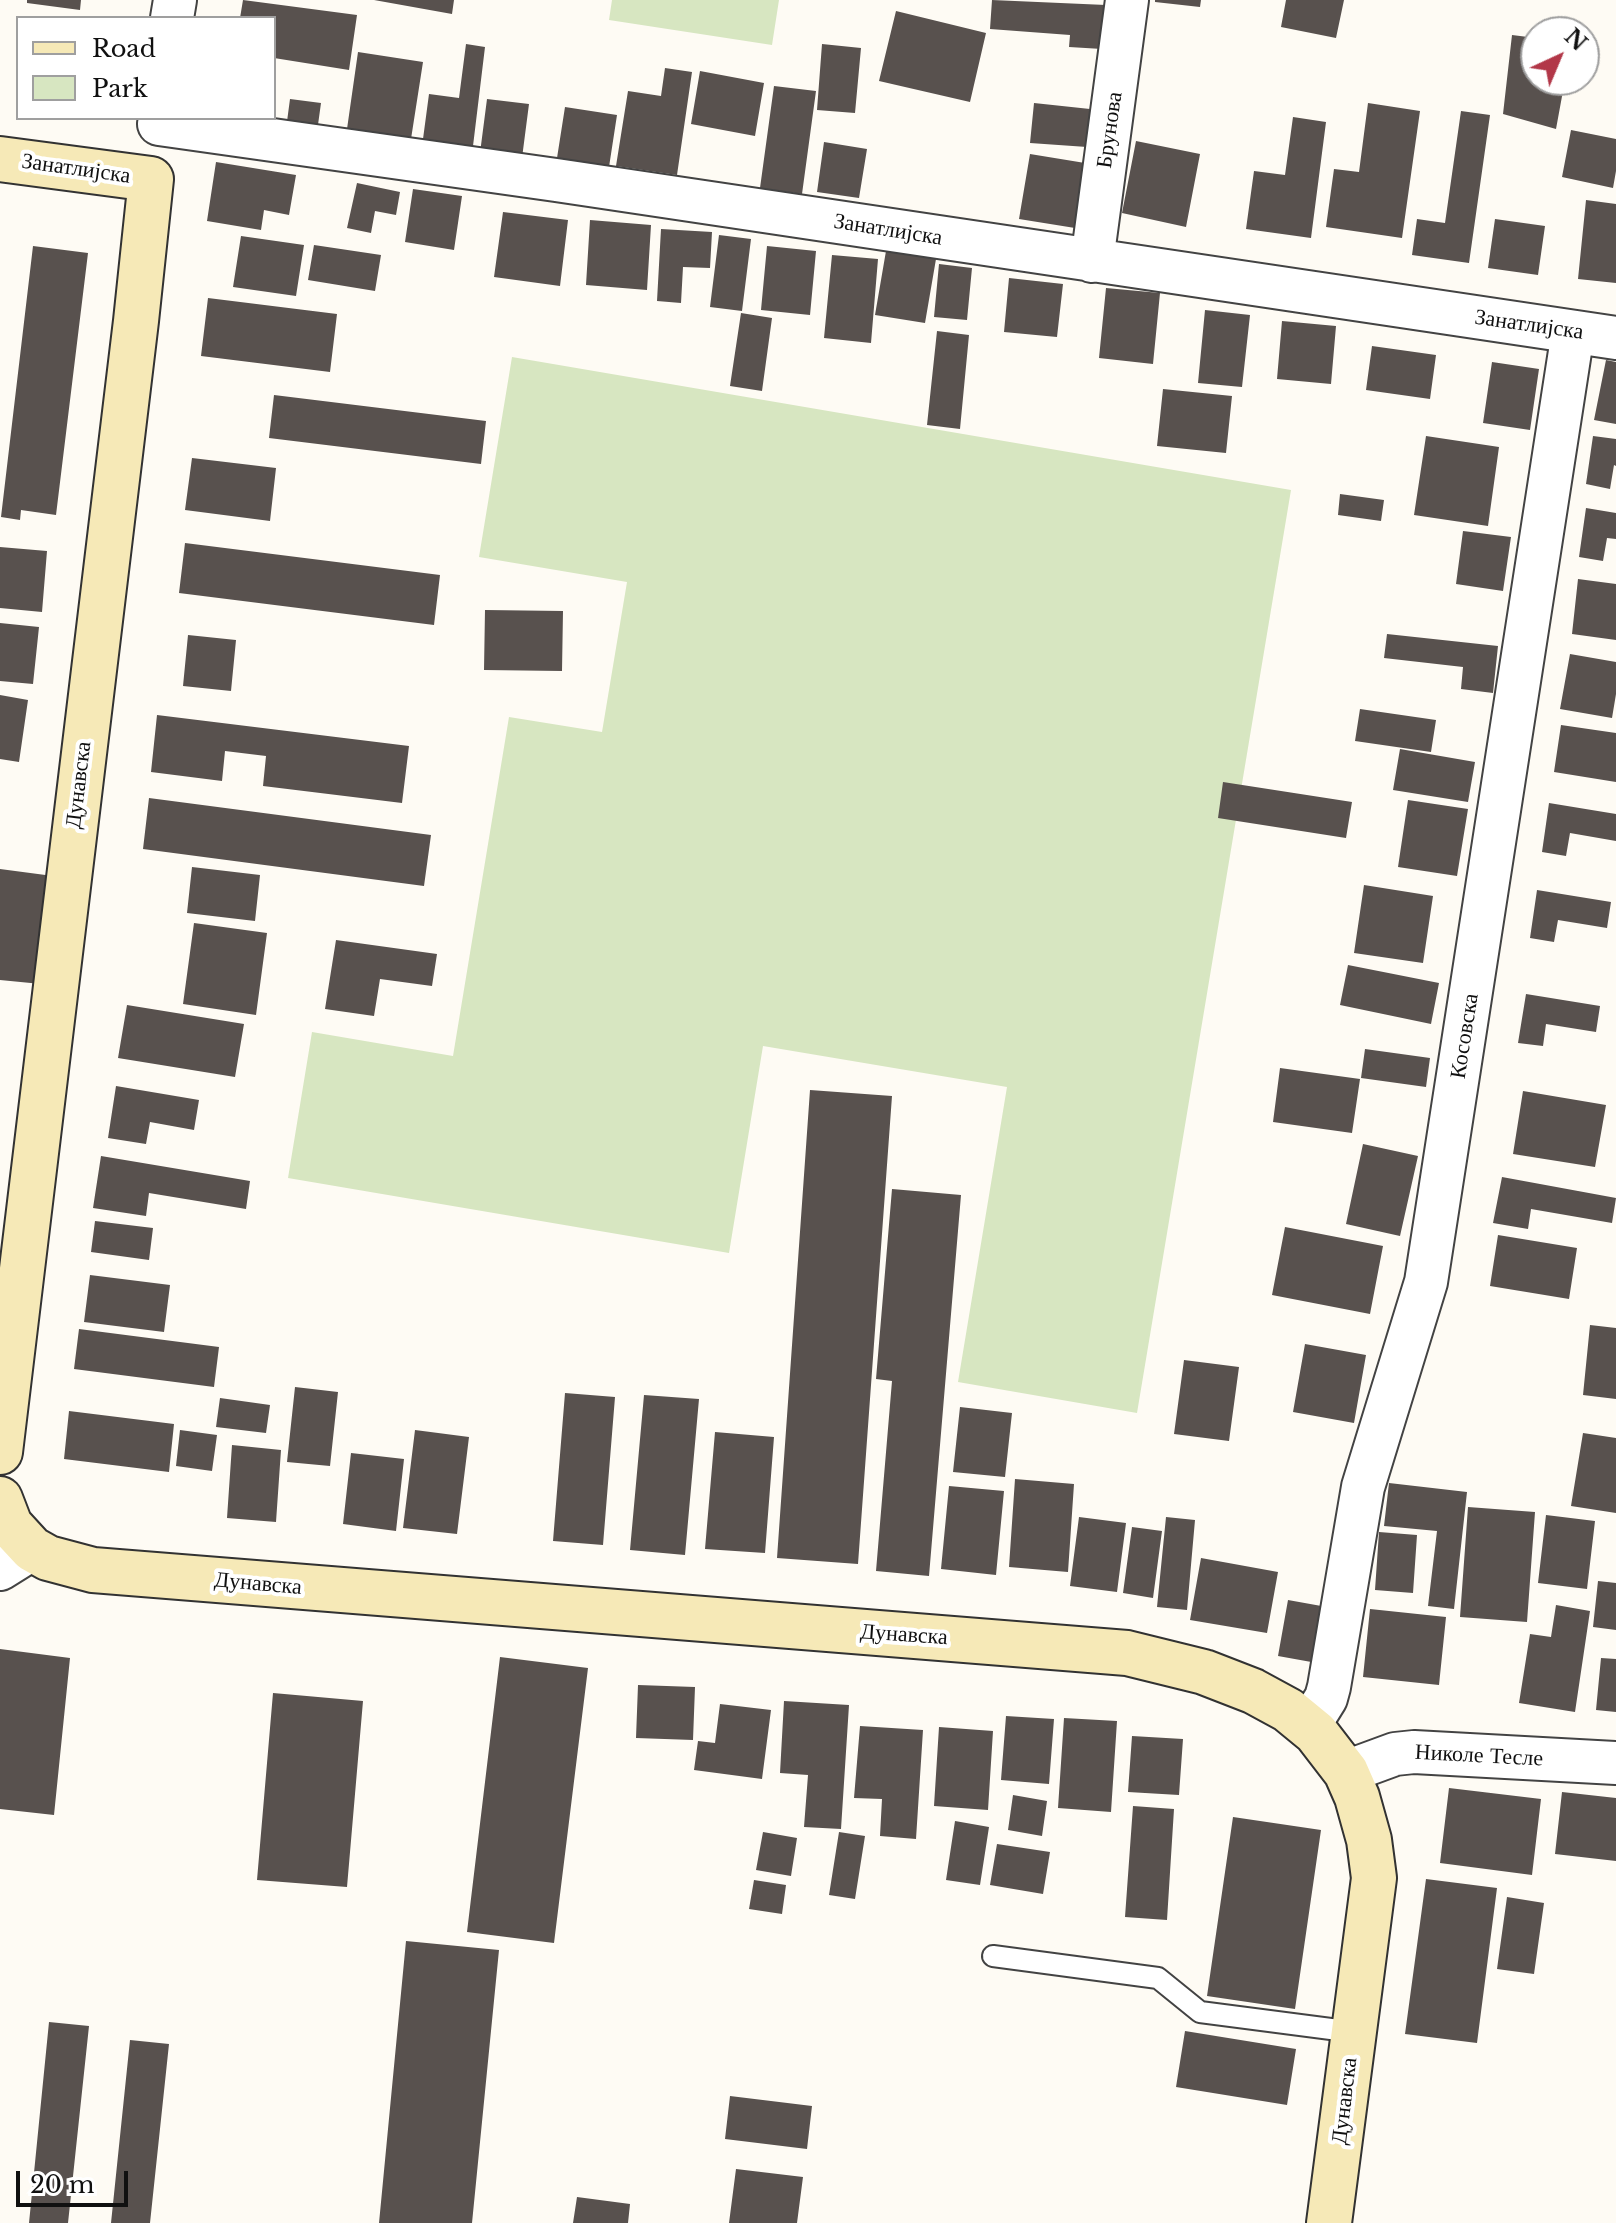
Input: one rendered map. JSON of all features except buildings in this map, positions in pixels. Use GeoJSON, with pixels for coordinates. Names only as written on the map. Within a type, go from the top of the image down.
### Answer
{"type":"FeatureCollection","features":[{"type":"Feature","properties":{"kind":"main road","name":"Занатлијска"},"geometry":{"type":"LineString","coordinates":[[0,159],[151,179]]}},
{"type":"Feature","properties":{"kind":"main road","name":"Дунавска"},"geometry":{"type":"LineString","coordinates":[[0,1452],[151,179]]}},
{"type":"Feature","properties":{"kind":"main road","name":"Дунавска"},"geometry":{"type":"LineString","coordinates":[[0,1499],[10,1525],[16,1559],[56,1560],[93,1570],[1127,1653],[1204,1672],[1253,1691],[1288,1710],[1329,1748],[1346,1772],[1357,1797],[1369,1840],[1374,1878],[1329,2223]]}},
{"type":"Feature","properties":{"kind":"street","name":"Брунова"},"geometry":{"type":"LineString","coordinates":[[1092,261],[1127,0]]}},
{"type":"Feature","properties":{"kind":"street","name":"Занатлијска"},"geometry":{"type":"LineString","coordinates":[[159,121],[1616,338]]}},
{"type":"Feature","properties":{"kind":"street","name":"Дунавска"},"geometry":{"type":"LineString","coordinates":[[151,179],[159,121]]}},
{"type":"Feature","properties":{"kind":"street","name":"Косовска"},"geometry":{"type":"LineString","coordinates":[[1308,1727],[1323,1704],[1329,1687],[1363,1487],[1416,1322],[1429,1269],[1573,332]]}},
{"type":"Feature","properties":{"kind":"street","name":"Николе Тесле"},"geometry":{"type":"LineString","coordinates":[[1346,1772],[1395,1754],[1414,1752],[1616,1763]]}},
{"type":"Feature","properties":{"kind":"lane"},"geometry":{"type":"LineString","coordinates":[[993,1956],[1158,1978],[1200,2012],[1354,2032]]}},
{"type":"Feature","properties":{"kind":"green space"},"geometry":{"type":"Polygon","coordinates":[[[612,0],[779,0],[772,45],[609,20],[612,0]]]}},
{"type":"Feature","properties":{"kind":"green space"},"geometry":{"type":"Polygon","coordinates":[[[512,357],[1291,490],[1137,1413],[958,1382],[1007,1087],[763,1046],[729,1253],[288,1178],[312,1032],[453,1056],[509,717],[602,732],[627,582],[479,557],[512,357]]]}}]}
